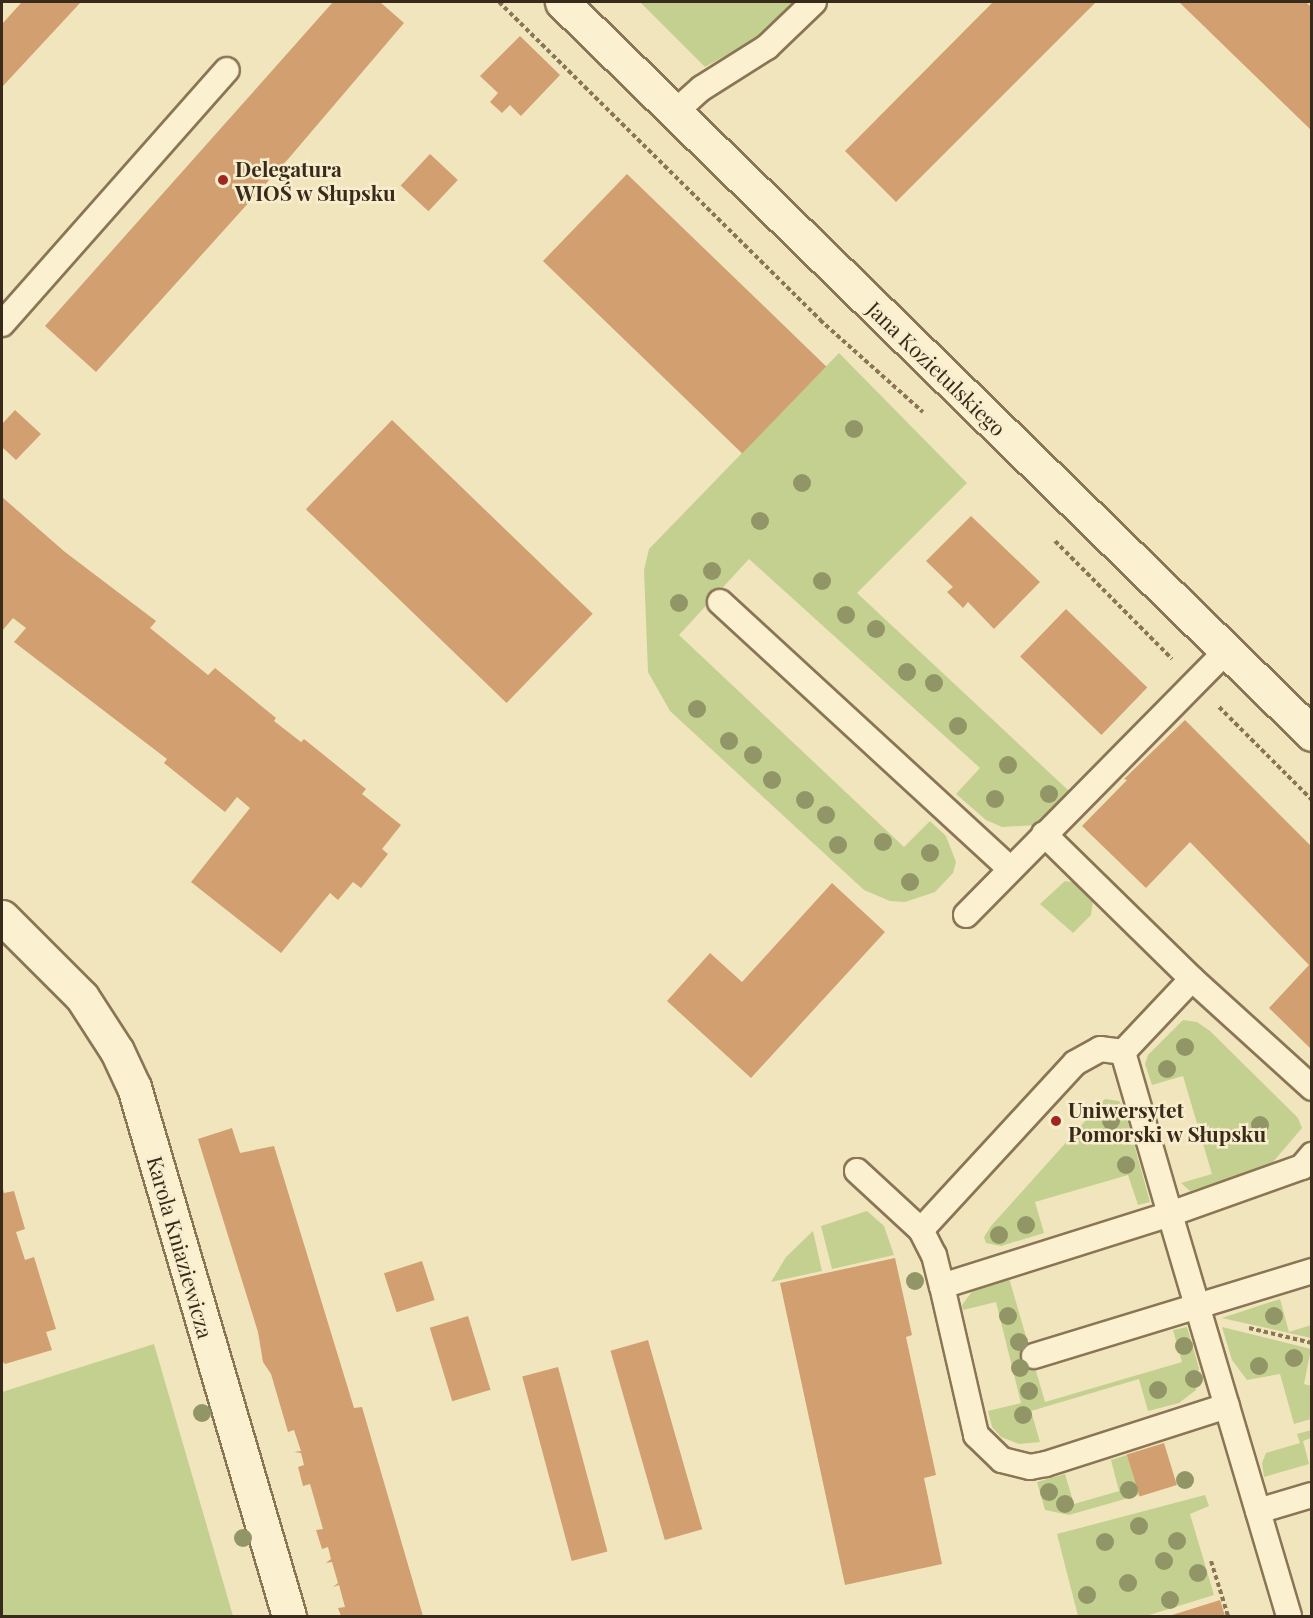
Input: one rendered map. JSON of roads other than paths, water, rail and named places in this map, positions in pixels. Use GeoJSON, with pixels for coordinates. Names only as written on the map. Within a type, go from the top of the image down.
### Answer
{"type":"FeatureCollection","features":[{"type":"Feature","properties":{"kind":"street","name":"Jana Kozietulskiego"},"geometry":{"type":"LineString","coordinates":[[562,2],[1311,734]]}},
{"type":"Feature","properties":{"kind":"street","name":"Karola Kniaziewicza"},"geometry":{"type":"LineString","coordinates":[[2,917],[82,997],[117,1051],[134,1087],[289,1617]]}},
{"type":"Feature","properties":{"kind":"lane"},"geometry":{"type":"LineString","coordinates":[[675,112],[702,88],[767,47],[814,2]]}},
{"type":"Feature","properties":{"kind":"lane"},"geometry":{"type":"LineString","coordinates":[[2,324],[227,70]]}},
{"type":"Feature","properties":{"kind":"lane"},"geometry":{"type":"LineString","coordinates":[[720,602],[1010,869]]}},
{"type":"Feature","properties":{"kind":"lane"},"geometry":{"type":"LineString","coordinates":[[966,915],[1226,651]]}},
{"type":"Feature","properties":{"kind":"lane"},"geometry":{"type":"LineString","coordinates":[[1044,834],[1192,979],[1311,1088]]}},
{"type":"Feature","properties":{"kind":"lane"},"geometry":{"type":"LineString","coordinates":[[1123,1052],[1192,979]]}},
{"type":"Feature","properties":{"kind":"lane"},"geometry":{"type":"LineString","coordinates":[[921,1230],[1075,1063],[1100,1049],[1123,1052]]}},
{"type":"Feature","properties":{"kind":"lane"},"geometry":{"type":"LineString","coordinates":[[1123,1052],[1289,1617]]}},
{"type":"Feature","properties":{"kind":"lane"},"geometry":{"type":"LineString","coordinates":[[942,1286],[1170,1214],[1308,1166]]}},
{"type":"Feature","properties":{"kind":"lane"},"geometry":{"type":"LineString","coordinates":[[857,1171],[921,1230],[934,1255],[976,1435],[1002,1460],[1030,1467],[1046,1464],[1227,1406]]}},
{"type":"Feature","properties":{"kind":"lane"},"geometry":{"type":"LineString","coordinates":[[1034,1356],[1311,1271]]}},
{"type":"Feature","properties":{"kind":"lane"},"geometry":{"type":"LineString","coordinates":[[1258,1511],[1311,1495]]}},
{"type":"Feature","properties":{"kind":"place","name":"Delegatura WIOŚ w Słupsku"},"geometry":{"type":"Point","coordinates":[223,180]}},
{"type":"Feature","properties":{"kind":"place","name":"Uniwersytet Pomorski w Słupsku"},"geometry":{"type":"Point","coordinates":[1056,1121]}}]}
